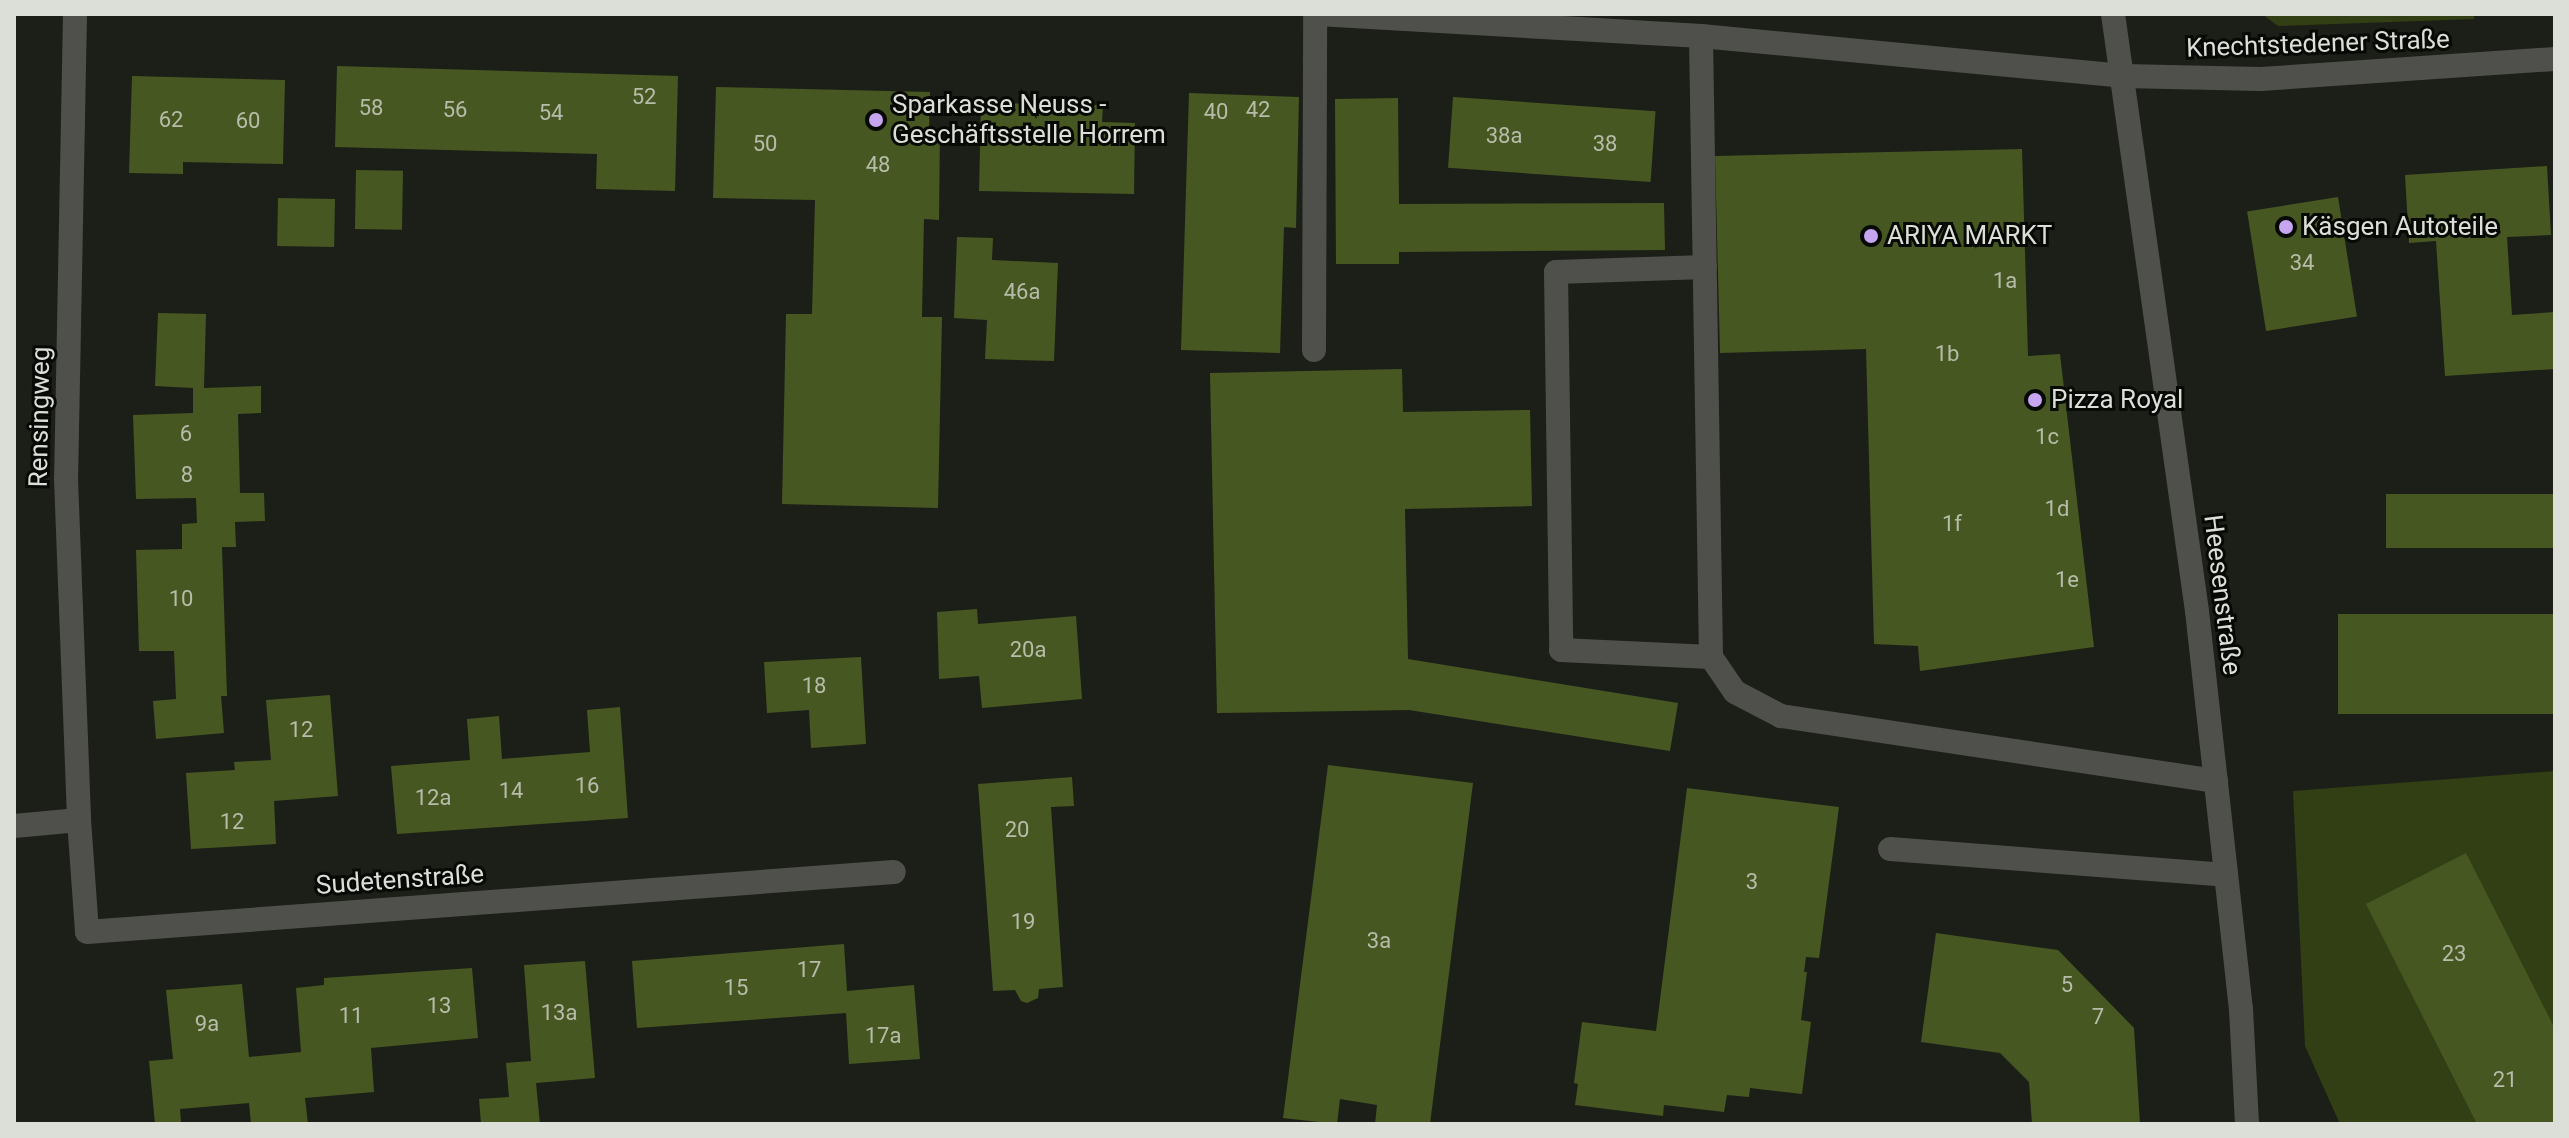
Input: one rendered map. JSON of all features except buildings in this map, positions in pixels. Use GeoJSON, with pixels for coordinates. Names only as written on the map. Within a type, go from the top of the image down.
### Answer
{"type":"FeatureCollection","features":[{"type":"Feature","properties":{"kind":"street","name":"Rensingweg"},"geometry":{"type":"LineString","coordinates":[[75,14],[66,479],[79,820]]}},
{"type":"Feature","properties":{"kind":"street"},"geometry":{"type":"LineString","coordinates":[[1314,350],[1316,14]]}},
{"type":"Feature","properties":{"kind":"street","name":"Knechtstedener Straße"},"geometry":{"type":"LineString","coordinates":[[1316,14],[1701,36],[2123,76],[2261,79],[2555,59]]}},
{"type":"Feature","properties":{"kind":"street","name":"Heesenstraße"},"geometry":{"type":"LineString","coordinates":[[2113,14],[2197,611],[2241,1009],[2247,1124]]}},
{"type":"Feature","properties":{"kind":"street"},"geometry":{"type":"LineString","coordinates":[[1701,36],[1711,657],[1735,692],[1781,716],[2216,781]]}},
{"type":"Feature","properties":{"kind":"street"},"geometry":{"type":"LineString","coordinates":[[1705,267],[1556,272],[1560,634],[1561,650],[1711,657]]}},
{"type":"Feature","properties":{"kind":"street"},"geometry":{"type":"LineString","coordinates":[[14,826],[79,820]]}},
{"type":"Feature","properties":{"kind":"street","name":"Sudetenstraße"},"geometry":{"type":"LineString","coordinates":[[79,820],[87,932],[894,872]]}},
{"type":"Feature","properties":{"kind":"street"},"geometry":{"type":"LineString","coordinates":[[1890,849],[2226,875]]}},
{"type":"Feature","properties":{"kind":"green space"},"geometry":{"type":"Polygon","coordinates":[[[2262,14],[2474,14],[2474,19],[2278,26],[2262,14]]]}},
{"type":"Feature","properties":{"kind":"green space"},"geometry":{"type":"Polygon","coordinates":[[[2555,771],[2555,1124],[2340,1124],[2305,1046],[2293,791],[2555,771]]]}},
{"type":"Feature","properties":{"kind":"place","name":"Sparkasse Neuss - Geschäftsstelle Horrem"},"geometry":{"type":"Point","coordinates":[876,120]}},
{"type":"Feature","properties":{"kind":"place","name":"Käsgen Autoteile"},"geometry":{"type":"Point","coordinates":[2286,227]}},
{"type":"Feature","properties":{"kind":"place","name":"ARIYA MARKT"},"geometry":{"type":"Point","coordinates":[1871,236]}},
{"type":"Feature","properties":{"kind":"place","name":"Pizza Royal"},"geometry":{"type":"Point","coordinates":[2035,400]}}]}
